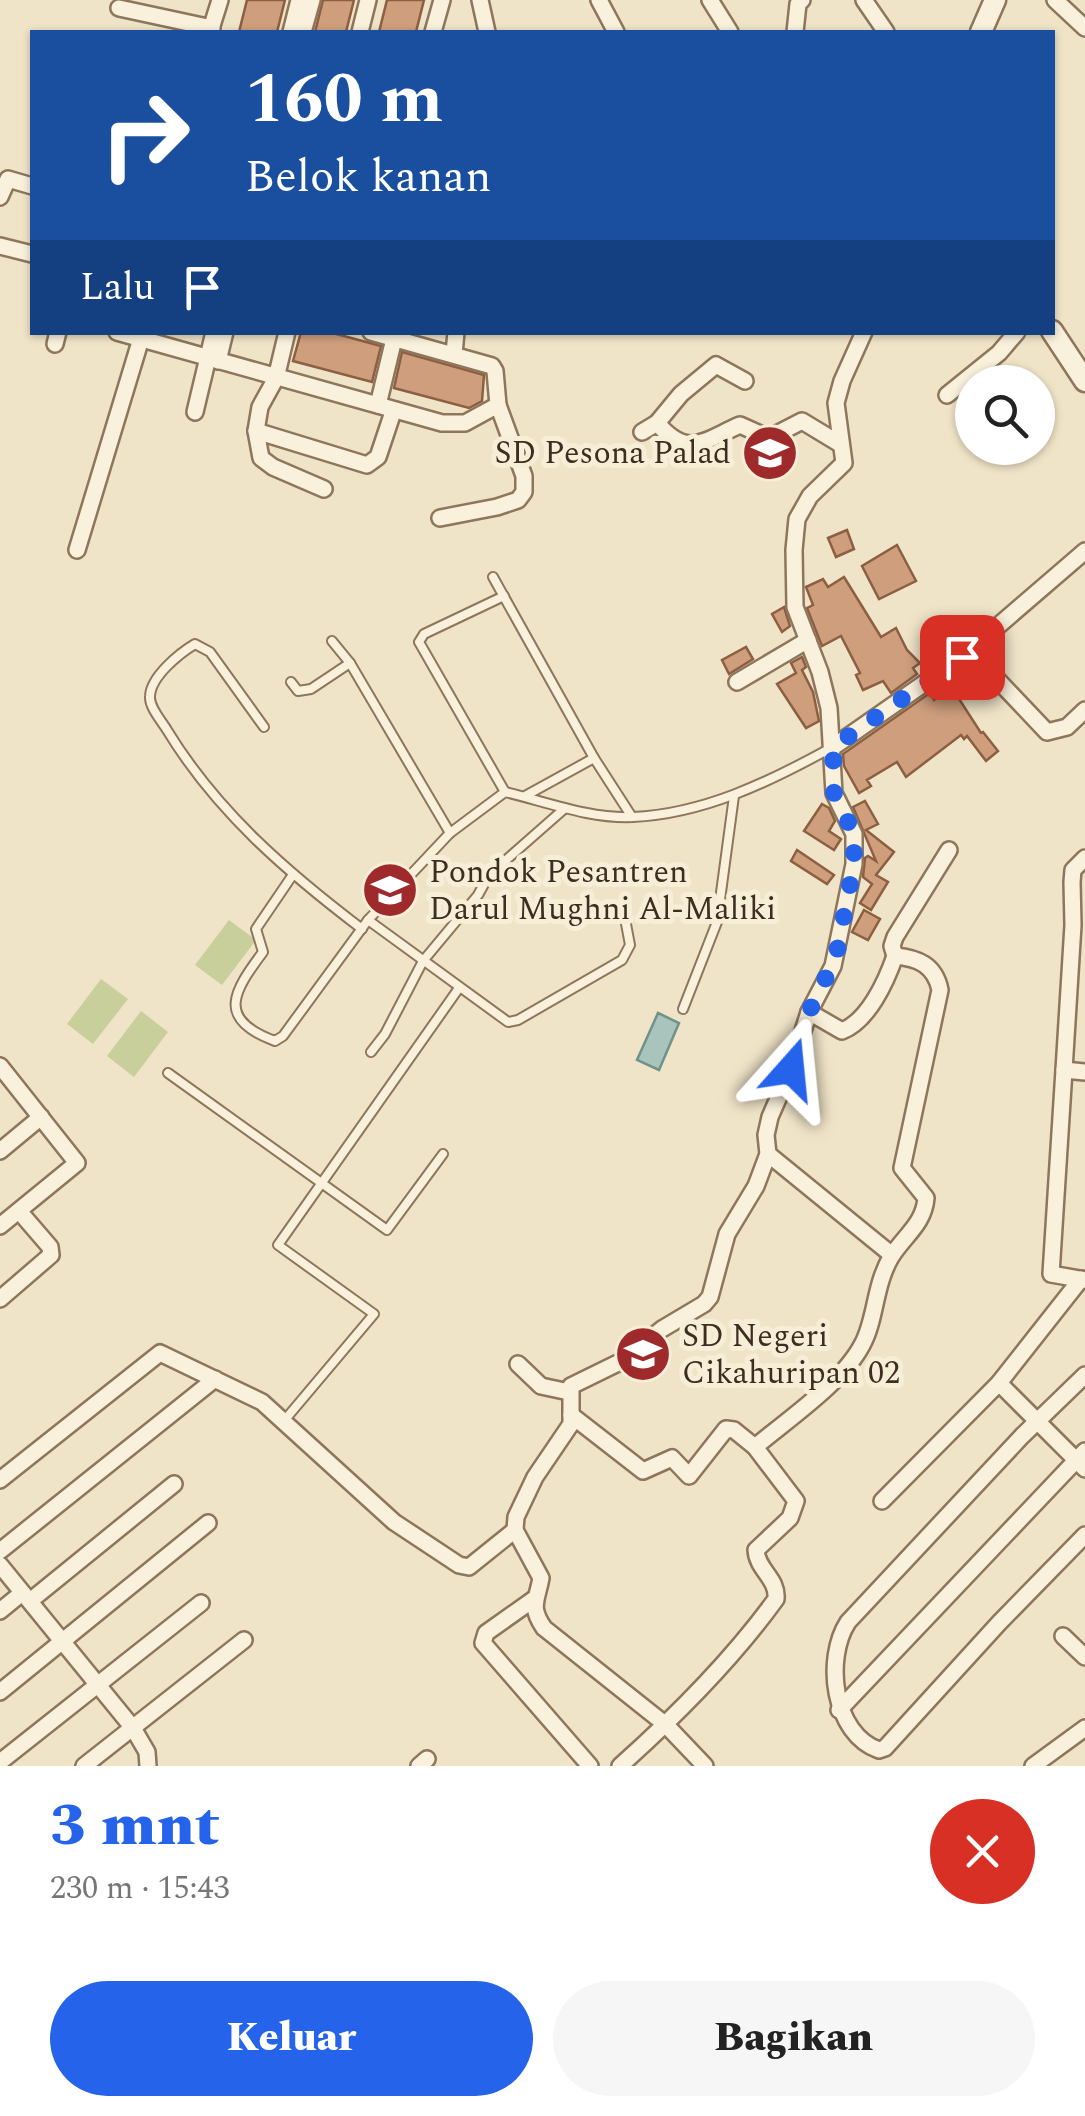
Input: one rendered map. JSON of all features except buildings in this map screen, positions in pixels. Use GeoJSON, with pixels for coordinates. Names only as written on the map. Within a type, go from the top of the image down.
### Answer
{"type":"FeatureCollection","features":[{"type":"Feature","properties":{"kind":"street"},"geometry":{"type":"LineString","coordinates":[[119,8],[211,30],[220,0]]}},
{"type":"Feature","properties":{"kind":"street"},"geometry":{"type":"LineString","coordinates":[[292,30],[299,0]]}},
{"type":"Feature","properties":{"kind":"street"},"geometry":{"type":"LineString","coordinates":[[304,30],[312,0]]}},
{"type":"Feature","properties":{"kind":"street"},"geometry":{"type":"LineString","coordinates":[[360,30],[368,0]]}},
{"type":"Feature","properties":{"kind":"street"},"geometry":{"type":"LineString","coordinates":[[434,30],[442,0]]}},
{"type":"Feature","properties":{"kind":"street"},"geometry":{"type":"LineString","coordinates":[[480,0],[487,30]]}},
{"type":"Feature","properties":{"kind":"street"},"geometry":{"type":"LineString","coordinates":[[599,0],[615,30]]}},
{"type":"Feature","properties":{"kind":"street"},"geometry":{"type":"LineString","coordinates":[[710,0],[729,30]]}},
{"type":"Feature","properties":{"kind":"street"},"geometry":{"type":"LineString","coordinates":[[795,30],[802,0]]}},
{"type":"Feature","properties":{"kind":"street"},"geometry":{"type":"LineString","coordinates":[[864,0],[885,30]]}},
{"type":"Feature","properties":{"kind":"street"},"geometry":{"type":"LineString","coordinates":[[982,30],[995,0]]}},
{"type":"Feature","properties":{"kind":"street"},"geometry":{"type":"LineString","coordinates":[[1055,0],[1085,28]]}},
{"type":"Feature","properties":{"kind":"street"},"geometry":{"type":"LineString","coordinates":[[0,197],[8,179],[30,185]]}},
{"type":"Feature","properties":{"kind":"street"},"geometry":{"type":"LineString","coordinates":[[0,246],[30,254]]}},
{"type":"Feature","properties":{"kind":"street"},"geometry":{"type":"LineString","coordinates":[[77,550],[142,335],[212,360],[442,423],[465,422],[498,404]]}},
{"type":"Feature","properties":{"kind":"street"},"geometry":{"type":"LineString","coordinates":[[212,360],[214,335]]}},
{"type":"Feature","properties":{"kind":"street"},"geometry":{"type":"LineString","coordinates":[[195,412],[224,335]]}},
{"type":"Feature","properties":{"kind":"street"},"geometry":{"type":"LineString","coordinates":[[286,335],[276,378],[264,398],[256,431],[261,458],[274,468],[324,490]]}},
{"type":"Feature","properties":{"kind":"street"},"geometry":{"type":"LineString","coordinates":[[383,335],[492,366],[498,404],[526,486],[522,497],[497,507],[440,518]]}},
{"type":"Feature","properties":{"kind":"street"},"geometry":{"type":"LineString","coordinates":[[454,354],[456,335]]}},
{"type":"Feature","properties":{"kind":"street"},"geometry":{"type":"LineString","coordinates":[[705,1766],[666,1725],[556,1640],[537,1617],[534,1600],[541,1578],[516,1530],[516,1516],[567,1432],[571,1386],[622,1362],[662,1329],[704,1304],[713,1288],[727,1234],[756,1186],[768,1154],[766,1128],[809,1012],[836,957],[854,864],[854,834],[834,793],[829,708],[795,606],[794,532],[810,496],[844,462],[836,402],[863,335]]}},
{"type":"Feature","properties":{"kind":"street"},"geometry":{"type":"LineString","coordinates":[[947,395],[999,353],[1014,335]]}},
{"type":"Feature","properties":{"kind":"street"},"geometry":{"type":"LineString","coordinates":[[1055,335],[1085,381]]}},
{"type":"Feature","properties":{"kind":"street"},"geometry":{"type":"LineString","coordinates":[[256,431],[367,465],[378,457],[394,338]]}},
{"type":"Feature","properties":{"kind":"street"},"geometry":{"type":"LineString","coordinates":[[642,432],[657,424],[681,394],[716,366],[744,381]]}},
{"type":"Feature","properties":{"kind":"street"},"geometry":{"type":"LineString","coordinates":[[657,424],[685,446],[740,426],[769,438],[802,421],[840,444]]}},
{"type":"Feature","properties":{"kind":"street"},"geometry":{"type":"LineString","coordinates":[[833,747],[962,657],[1085,552]]}},
{"type":"Feature","properties":{"kind":"street"},"geometry":{"type":"LineString","coordinates":[[738,682],[808,640]]}},
{"type":"Feature","properties":{"kind":"street"},"geometry":{"type":"LineString","coordinates":[[962,657],[992,674],[1048,732],[1067,727],[1085,710]]}},
{"type":"Feature","properties":{"kind":"street"},"geometry":{"type":"LineString","coordinates":[[809,1012],[842,1031],[854,1025],[880,989],[895,956],[892,944],[949,850]]}},
{"type":"Feature","properties":{"kind":"street"},"geometry":{"type":"LineString","coordinates":[[882,1501],[998,1384],[1083,1280],[1052,1274],[1064,1070],[1079,923],[1073,870],[1085,858]]}},
{"type":"Feature","properties":{"kind":"street"},"geometry":{"type":"LineString","coordinates":[[755,1447],[855,1358],[864,1343],[877,1289],[892,1256],[920,1222],[925,1209],[926,1198],[902,1168],[940,990],[938,980],[924,962],[895,956]]}},
{"type":"Feature","properties":{"kind":"street"},"geometry":{"type":"LineString","coordinates":[[0,1226],[77,1164],[1,1070]]}},
{"type":"Feature","properties":{"kind":"street"},"geometry":{"type":"LineString","coordinates":[[1064,1070],[1085,1072]]}},
{"type":"Feature","properties":{"kind":"street"},"geometry":{"type":"LineString","coordinates":[[0,1151],[41,1118]]}},
{"type":"Feature","properties":{"kind":"street"},"geometry":{"type":"LineString","coordinates":[[768,1154],[892,1256]]}},
{"type":"Feature","properties":{"kind":"street"},"geometry":{"type":"LineString","coordinates":[[0,1300],[51,1254],[50,1247],[19,1210]]}},
{"type":"Feature","properties":{"kind":"street"},"geometry":{"type":"LineString","coordinates":[[0,1480],[158,1353],[262,1402],[394,1522],[459,1564],[470,1568],[516,1530]]}},
{"type":"Feature","properties":{"kind":"street"},"geometry":{"type":"LineString","coordinates":[[518,1364],[541,1386],[569,1392]]}},
{"type":"Feature","properties":{"kind":"street"},"geometry":{"type":"LineString","coordinates":[[1085,1374],[848,1622],[839,1642],[837,1692],[840,1710],[867,1745],[885,1748],[998,1623],[1085,1535]]}},
{"type":"Feature","properties":{"kind":"street"},"geometry":{"type":"LineString","coordinates":[[0,1551],[215,1379]]}},
{"type":"Feature","properties":{"kind":"street"},"geometry":{"type":"LineString","coordinates":[[840,1710],[1082,1460],[998,1384]]}},
{"type":"Feature","properties":{"kind":"street"},"geometry":{"type":"LineString","coordinates":[[571,1416],[646,1472],[672,1458],[685,1474],[693,1474],[726,1429],[734,1430],[755,1447],[796,1501],[790,1518],[756,1550],[757,1558],[776,1585],[776,1599],[666,1725],[620,1766]]}},
{"type":"Feature","properties":{"kind":"street"},"geometry":{"type":"LineString","coordinates":[[0,1611],[26,1597],[174,1484]]}},
{"type":"Feature","properties":{"kind":"street"},"geometry":{"type":"LineString","coordinates":[[0,1692],[208,1523]]}},
{"type":"Feature","properties":{"kind":"street"},"geometry":{"type":"LineString","coordinates":[[0,1565],[132,1728],[147,1752],[148,1766]]}},
{"type":"Feature","properties":{"kind":"street"},"geometry":{"type":"LineString","coordinates":[[534,1600],[486,1633],[483,1643],[590,1766]]}},
{"type":"Feature","properties":{"kind":"street"},"geometry":{"type":"LineString","coordinates":[[0,1762],[201,1603]]}},
{"type":"Feature","properties":{"kind":"street"},"geometry":{"type":"LineString","coordinates":[[1063,1636],[1085,1657]]}},
{"type":"Feature","properties":{"kind":"street"},"geometry":{"type":"LineString","coordinates":[[84,1766],[244,1640]]}},
{"type":"Feature","properties":{"kind":"street"},"geometry":{"type":"LineString","coordinates":[[1033,1766],[1085,1728]]}},
{"type":"Feature","properties":{"kind":"lane"},"geometry":{"type":"LineString","coordinates":[[493,577],[594,758],[632,817]]}},
{"type":"Feature","properties":{"kind":"lane"},"geometry":{"type":"LineString","coordinates":[[504,596],[424,634],[420,647],[505,792]]}},
{"type":"Feature","properties":{"kind":"lane"},"geometry":{"type":"LineString","coordinates":[[332,641],[350,663],[450,833]]}},
{"type":"Feature","properties":{"kind":"lane"},"geometry":{"type":"LineString","coordinates":[[264,727],[210,652],[201,646],[192,646],[152,686],[152,705],[185,760],[226,811],[292,876],[362,929]]}},
{"type":"Feature","properties":{"kind":"lane"},"geometry":{"type":"LineString","coordinates":[[291,682],[298,692],[308,690],[350,663]]}},
{"type":"Feature","properties":{"kind":"lane"},"geometry":{"type":"LineString","coordinates":[[292,876],[256,929],[263,952],[234,1000],[234,1010],[242,1023],[275,1041],[283,1036],[368,920],[450,833],[505,792],[564,809],[632,817],[734,796],[833,747]]}},
{"type":"Feature","properties":{"kind":"lane"},"geometry":{"type":"LineString","coordinates":[[525,796],[594,758]]}},
{"type":"Feature","properties":{"kind":"lane"},"geometry":{"type":"LineString","coordinates":[[683,1009],[718,922],[734,796]]}},
{"type":"Feature","properties":{"kind":"lane"},"geometry":{"type":"LineString","coordinates":[[371,1052],[422,961],[489,875],[564,809]]}},
{"type":"Feature","properties":{"kind":"lane"},"geometry":{"type":"LineString","coordinates":[[368,920],[508,1022],[518,1020],[622,960],[630,945],[624,908]]}},
{"type":"Feature","properties":{"kind":"lane"},"geometry":{"type":"LineString","coordinates":[[284,1422],[374,1314],[278,1245],[460,988]]}},
{"type":"Feature","properties":{"kind":"lane"},"geometry":{"type":"LineString","coordinates":[[168,1073],[388,1230],[443,1154]]}},
{"type":"Feature","properties":{"kind":"green space"},"geometry":{"type":"Polygon","coordinates":[[[229,920],[256,940],[222,985],[195,965],[229,920]]]}},
{"type":"Feature","properties":{"kind":"green space"},"geometry":{"type":"Polygon","coordinates":[[[101,979],[128,999],[93,1044],[67,1024],[101,979]]]}},
{"type":"Feature","properties":{"kind":"green space"},"geometry":{"type":"Polygon","coordinates":[[[141,1011],[168,1032],[134,1077],[107,1056],[141,1011]]]}},
{"type":"Feature","properties":{"kind":"water"},"geometry":{"type":"Polygon","coordinates":[[[658,1013],[679,1023],[659,1070],[637,1060],[658,1013]]]}},
{"type":"Feature","properties":{"kind":"place","name":"SD Pesona Palad"},"geometry":{"type":"Point","coordinates":[770,453]}},
{"type":"Feature","properties":{"kind":"place","name":"Pondok Pesantren Darul Mughni Al-Maliki"},"geometry":{"type":"Point","coordinates":[390,890]}},
{"type":"Feature","properties":{"kind":"place","name":"SD Negeri Cikahuripan 02"},"geometry":{"type":"Point","coordinates":[643,1354]}},
{"type":"Feature","properties":{"kind":"route"},"geometry":{"type":"LineString","coordinates":[[791,1069],[809,1012],[836,957],[854,864],[854,834],[836,801],[832,784],[833,747],[962,657]]}}]}
